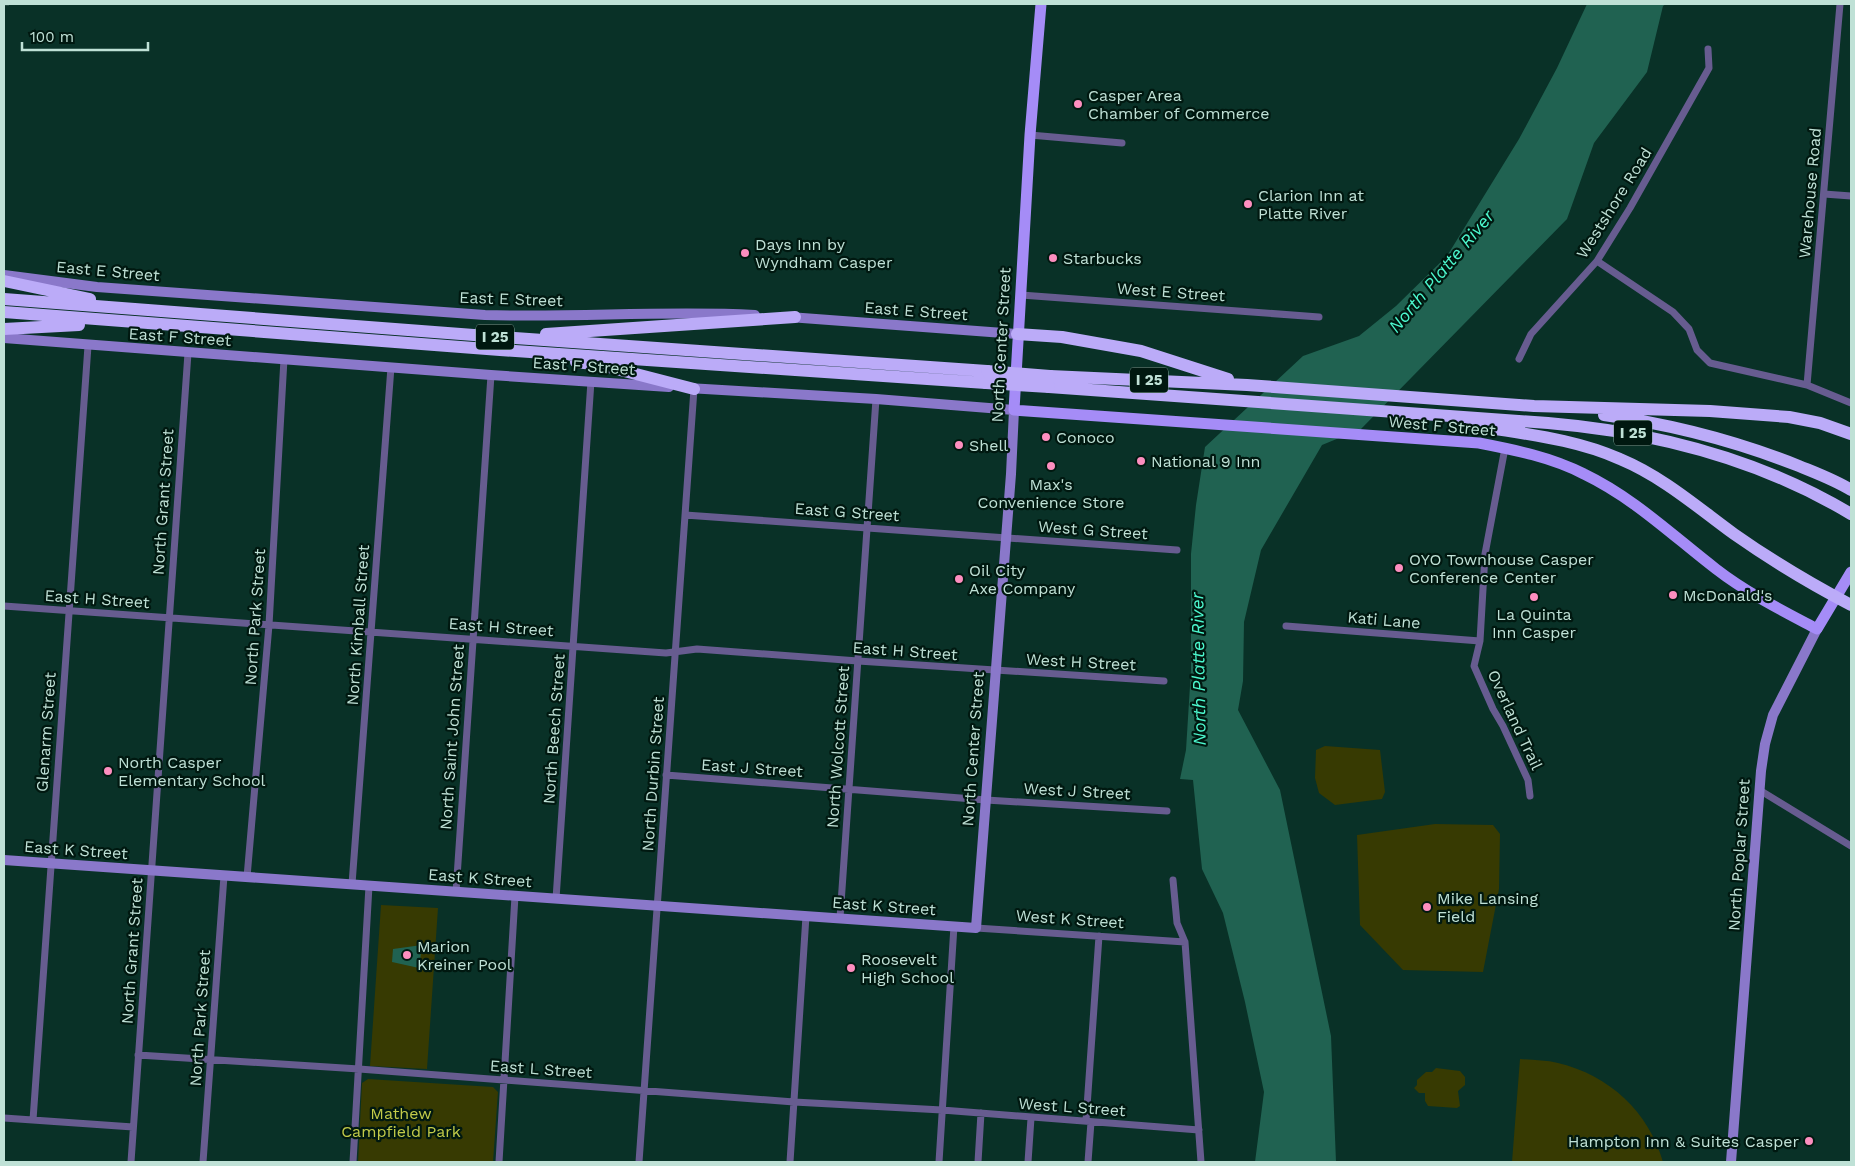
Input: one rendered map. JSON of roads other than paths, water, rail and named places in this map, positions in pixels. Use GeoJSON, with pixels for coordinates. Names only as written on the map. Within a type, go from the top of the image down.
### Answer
{"type":"FeatureCollection","features":[{"type":"Feature","properties":{"kind":"highway"},"geometry":{"type":"LineString","coordinates":[[4,281],[178,319]]}},
{"type":"Feature","properties":{"kind":"highway","name":"I 25"},"geometry":{"type":"LineString","coordinates":[[4,299],[178,319],[500,344],[1049,381],[1231,400],[1586,426],[1679,443],[1745,464],[1795,484],[1851,514]]}},
{"type":"Feature","properties":{"kind":"highway","name":"I 25"},"geometry":{"type":"LineString","coordinates":[[4,312],[178,319]]}},
{"type":"Feature","properties":{"kind":"highway"},"geometry":{"type":"LineString","coordinates":[[500,344],[739,320],[795,317]]}},
{"type":"Feature","properties":{"kind":"highway"},"geometry":{"type":"LineString","coordinates":[[4,329],[178,319]]}},
{"type":"Feature","properties":{"kind":"highway"},"geometry":{"type":"LineString","coordinates":[[1017,334],[1062,337],[1141,351],[1176,364],[1248,385]]}},
{"type":"Feature","properties":{"kind":"highway"},"geometry":{"type":"LineString","coordinates":[[500,344],[601,365],[694,389]]}},
{"type":"Feature","properties":{"kind":"highway","name":"I 25"},"geometry":{"type":"LineString","coordinates":[[1049,381],[1248,385],[1534,406],[1644,422],[1718,438],[1774,456],[1849,488]]}},
{"type":"Feature","properties":{"kind":"highway"},"geometry":{"type":"LineString","coordinates":[[1534,406],[1710,411],[1789,417],[1820,423],[1851,434]]}},
{"type":"Feature","properties":{"kind":"highway"},"geometry":{"type":"LineString","coordinates":[[1418,414],[1558,439],[1618,458],[1666,483],[1774,561],[1851,605]]}},
{"type":"Feature","properties":{"kind":"main road","name":"North Center Street"},"geometry":{"type":"LineString","coordinates":[[976,928],[1006,537],[1030,135],[1041,4]]}},
{"type":"Feature","properties":{"kind":"main road","name":"East E Street"},"geometry":{"type":"LineString","coordinates":[[4,275],[96,287],[485,315],[543,317],[672,313],[795,317],[1017,334]]}},
{"type":"Feature","properties":{"kind":"main road","name":"East F Street"},"geometry":{"type":"LineString","coordinates":[[4,338],[491,376],[876,399],[1014,410]]}},
{"type":"Feature","properties":{"kind":"main road","name":"West F Street"},"geometry":{"type":"LineString","coordinates":[[1014,410],[1479,443],[1557,462],[1598,481],[1652,517],[1718,570],[1767,603],[1817,629]]}},
{"type":"Feature","properties":{"kind":"main road","name":"North Poplar Street"},"geometry":{"type":"LineString","coordinates":[[1731,1162],[1761,791],[1761,771],[1765,744],[1773,715],[1817,629],[1851,572]]}},
{"type":"Feature","properties":{"kind":"main road","name":"East K Street"},"geometry":{"type":"LineString","coordinates":[[4,860],[954,926]]}},
{"type":"Feature","properties":{"kind":"main road","name":"West K Street"},"geometry":{"type":"LineString","coordinates":[[954,926],[976,928]]}},
{"type":"Feature","properties":{"kind":"street","name":"Warehouse Road"},"geometry":{"type":"LineString","coordinates":[[1807,385],[1840,4]]}},
{"type":"Feature","properties":{"kind":"street","name":"Westshore Road"},"geometry":{"type":"LineString","coordinates":[[1519,359],[1531,334],[1597,261],[1630,208],[1709,68],[1708,49]]}},
{"type":"Feature","properties":{"kind":"street"},"geometry":{"type":"LineString","coordinates":[[1030,135],[1122,143]]}},
{"type":"Feature","properties":{"kind":"street"},"geometry":{"type":"LineString","coordinates":[[1824,194],[1851,196]]}},
{"type":"Feature","properties":{"kind":"street"},"geometry":{"type":"LineString","coordinates":[[1597,261],[1673,312],[1689,329],[1697,350],[1710,363],[1807,385],[1851,402]]}},
{"type":"Feature","properties":{"kind":"street","name":"West E Street"},"geometry":{"type":"LineString","coordinates":[[1021,295],[1319,317]]}},
{"type":"Feature","properties":{"kind":"street","name":"Glenarm Street"},"geometry":{"type":"LineString","coordinates":[[33,1120],[88,346]]}},
{"type":"Feature","properties":{"kind":"street","name":"North Grant Street"},"geometry":{"type":"LineString","coordinates":[[131,1162],[188,353]]}},
{"type":"Feature","properties":{"kind":"street","name":"North Park Street"},"geometry":{"type":"LineString","coordinates":[[247,877],[269,625],[284,359]]}},
{"type":"Feature","properties":{"kind":"street","name":"North Kimball Street"},"geometry":{"type":"LineString","coordinates":[[352,884],[391,367]]}},
{"type":"Feature","properties":{"kind":"street","name":"North Saint John Street"},"geometry":{"type":"LineString","coordinates":[[456,892],[491,376]]}},
{"type":"Feature","properties":{"kind":"street","name":"North Beech Street"},"geometry":{"type":"LineString","coordinates":[[556,898],[591,381]]}},
{"type":"Feature","properties":{"kind":"street","name":"North Durbin Street"},"geometry":{"type":"LineString","coordinates":[[639,1162],[694,389]]}},
{"type":"Feature","properties":{"kind":"street","name":"North Wolcott Street"},"geometry":{"type":"LineString","coordinates":[[840,918],[876,399]]}},
{"type":"Feature","properties":{"kind":"street","name":"Overland Trail"},"geometry":{"type":"LineString","coordinates":[[1505,448],[1485,554],[1480,642],[1474,666],[1528,780],[1530,796]]}},
{"type":"Feature","properties":{"kind":"street","name":"East G Street"},"geometry":{"type":"LineString","coordinates":[[685,515],[1006,537]]}},
{"type":"Feature","properties":{"kind":"street","name":"West G Street"},"geometry":{"type":"LineString","coordinates":[[1006,537],[1177,550]]}},
{"type":"Feature","properties":{"kind":"street","name":"East H Street"},"geometry":{"type":"LineString","coordinates":[[4,606],[666,653],[697,649],[996,671]]}},
{"type":"Feature","properties":{"kind":"street","name":"Kati Lane"},"geometry":{"type":"LineString","coordinates":[[1286,626],[1480,642]]}},
{"type":"Feature","properties":{"kind":"street","name":"West H Street"},"geometry":{"type":"LineString","coordinates":[[996,671],[1164,681]]}},
{"type":"Feature","properties":{"kind":"street","name":"East J Street"},"geometry":{"type":"LineString","coordinates":[[666,775],[986,800]]}},
{"type":"Feature","properties":{"kind":"street"},"geometry":{"type":"LineString","coordinates":[[1761,791],[1851,846]]}},
{"type":"Feature","properties":{"kind":"street","name":"West J Street"},"geometry":{"type":"LineString","coordinates":[[986,800],[1167,811]]}},
{"type":"Feature","properties":{"kind":"street","name":"North Park Street"},"geometry":{"type":"LineString","coordinates":[[203,1162],[224,876]]}},
{"type":"Feature","properties":{"kind":"street"},"geometry":{"type":"LineString","coordinates":[[1173,880],[1177,923],[1185,942],[1201,1162]]}},
{"type":"Feature","properties":{"kind":"street"},"geometry":{"type":"LineString","coordinates":[[353,1162],[369,886]]}},
{"type":"Feature","properties":{"kind":"street"},"geometry":{"type":"LineString","coordinates":[[500,1162],[515,896]]}},
{"type":"Feature","properties":{"kind":"street"},"geometry":{"type":"LineString","coordinates":[[790,1162],[806,916]]}},
{"type":"Feature","properties":{"kind":"street"},"geometry":{"type":"LineString","coordinates":[[939,1162],[954,926]]}},
{"type":"Feature","properties":{"kind":"street","name":"West K Street"},"geometry":{"type":"LineString","coordinates":[[976,928],[1185,942]]}},
{"type":"Feature","properties":{"kind":"street"},"geometry":{"type":"LineString","coordinates":[[1088,1162],[1088,1121],[1099,936]]}},
{"type":"Feature","properties":{"kind":"street","name":"East L Street"},"geometry":{"type":"LineString","coordinates":[[138,1055],[359,1069],[794,1102],[942,1110]]}},
{"type":"Feature","properties":{"kind":"street","name":"West L Street"},"geometry":{"type":"LineString","coordinates":[[942,1110],[1199,1130]]}},
{"type":"Feature","properties":{"kind":"street"},"geometry":{"type":"LineString","coordinates":[[978,1162],[981,1114]]}},
{"type":"Feature","properties":{"kind":"street"},"geometry":{"type":"LineString","coordinates":[[4,1118],[133,1127]]}},
{"type":"Feature","properties":{"kind":"street"},"geometry":{"type":"LineString","coordinates":[[1028,1162],[1031,1118]]}},
{"type":"Feature","properties":{"kind":"water","name":"North Platte River"},"geometry":{"type":"Polygon","coordinates":[[[1587,4],[1666,4],[1663,6],[1647,72],[1594,143],[1567,219],[1361,429],[1322,445],[1261,550],[1244,622],[1243,681],[1238,710],[1280,790],[1331,1036],[1336,1162],[1255,1162],[1264,1092],[1245,1002],[1223,913],[1202,869],[1193,780],[1180,779],[1186,750],[1191,670],[1191,554],[1205,447],[1303,356],[1359,336],[1396,306],[1447,256],[1519,139],[1557,68],[1587,4]]]}},
{"type":"Feature","properties":{"kind":"water","name":"Marion Kreiner Pool"},"geometry":{"type":"Polygon","coordinates":[[[422,945],[419,968],[392,962],[393,949],[422,945]]]}},
{"type":"Feature","properties":{"kind":"railway"},"geometry":{"type":"LineString","coordinates":[[4,4],[9,4]]}},
{"type":"Feature","properties":{"kind":"place","name":"Casper Area Chamber of Commerce"},"geometry":{"type":"Point","coordinates":[1078,104]}},
{"type":"Feature","properties":{"kind":"place","name":"Clarion Inn at Platte River"},"geometry":{"type":"Point","coordinates":[1248,204]}},
{"type":"Feature","properties":{"kind":"place","name":"Days Inn by Wyndham Casper"},"geometry":{"type":"Point","coordinates":[745,253]}},
{"type":"Feature","properties":{"kind":"place","name":"Starbucks"},"geometry":{"type":"Point","coordinates":[1053,258]}},
{"type":"Feature","properties":{"kind":"place","name":"Conoco"},"geometry":{"type":"Point","coordinates":[1046,437]}},
{"type":"Feature","properties":{"kind":"place","name":"Shell"},"geometry":{"type":"Point","coordinates":[959,445]}},
{"type":"Feature","properties":{"kind":"place","name":"National 9 Inn"},"geometry":{"type":"Point","coordinates":[1141,461]}},
{"type":"Feature","properties":{"kind":"place","name":"Max's Convenience Store"},"geometry":{"type":"Point","coordinates":[1051,466]}},
{"type":"Feature","properties":{"kind":"place","name":"OYO Townhouse Casper Conference Center"},"geometry":{"type":"Point","coordinates":[1399,568]}},
{"type":"Feature","properties":{"kind":"place","name":"Oil City Axe Company"},"geometry":{"type":"Point","coordinates":[959,579]}},
{"type":"Feature","properties":{"kind":"place","name":"McDonald's"},"geometry":{"type":"Point","coordinates":[1673,595]}},
{"type":"Feature","properties":{"kind":"place","name":"La Quinta Inn Casper"},"geometry":{"type":"Point","coordinates":[1534,597]}},
{"type":"Feature","properties":{"kind":"place","name":"North Casper Elementary School"},"geometry":{"type":"Point","coordinates":[108,771]}},
{"type":"Feature","properties":{"kind":"place","name":"Mike Lansing Field"},"geometry":{"type":"Point","coordinates":[1427,907]}},
{"type":"Feature","properties":{"kind":"place","name":"Marion Kreiner Pool"},"geometry":{"type":"Point","coordinates":[407,955]}},
{"type":"Feature","properties":{"kind":"place","name":"Roosevelt High School"},"geometry":{"type":"Point","coordinates":[851,968]}},
{"type":"Feature","properties":{"kind":"place","name":"Hampton Inn & Suites Casper"},"geometry":{"type":"Point","coordinates":[1809,1141]}},
{"type":"Feature","properties":{"kind":"park label","name":"Mathew Campfield Park"},"geometry":{"type":"Point","coordinates":[401,1122]}}]}
